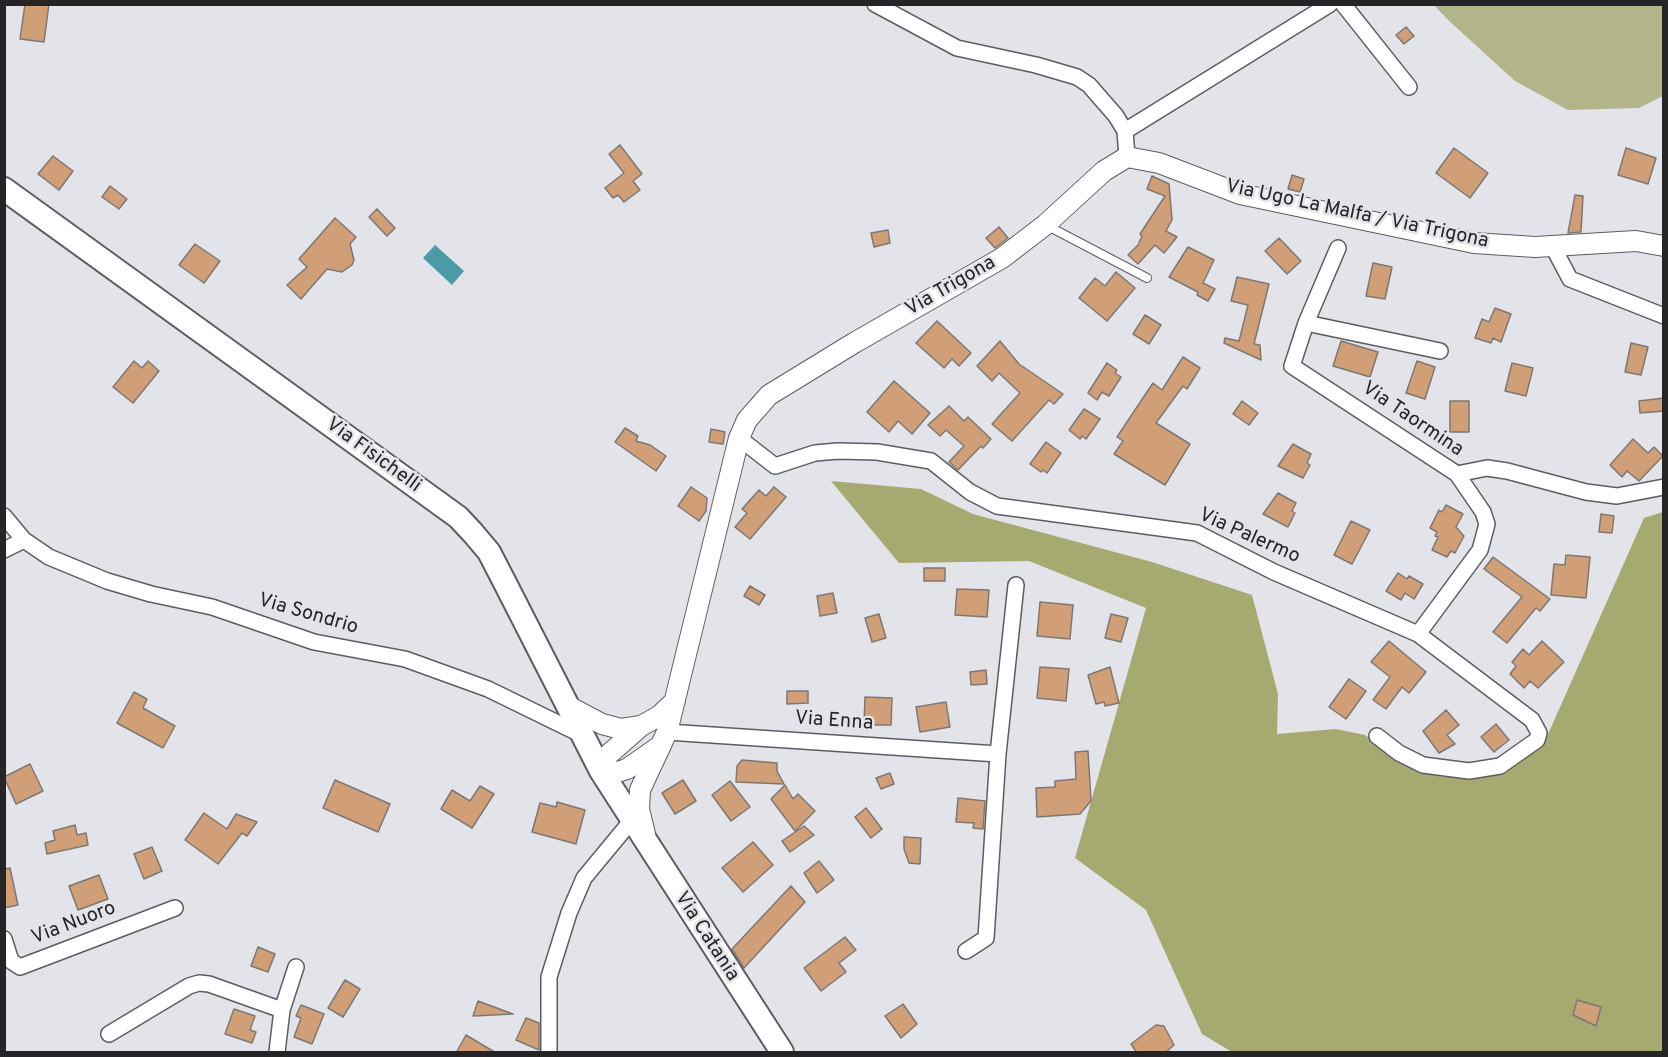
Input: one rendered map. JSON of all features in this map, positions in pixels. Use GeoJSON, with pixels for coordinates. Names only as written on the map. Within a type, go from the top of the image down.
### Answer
{"type":"FeatureCollection","features":[{"type":"Feature","properties":{"kind":"main road","name":"Via Fisichelli"},"geometry":{"type":"LineString","coordinates":[[4,189],[458,517],[489,552],[580,734],[632,820]]}},
{"type":"Feature","properties":{"kind":"main road","name":"Via Catania"},"geometry":{"type":"LineString","coordinates":[[632,820],[782,1053]]}},
{"type":"Feature","properties":{"kind":"street"},"geometry":{"type":"LineString","coordinates":[[875,4],[957,48],[1036,64],[1077,77],[1089,85],[1116,116],[1125,131],[1127,157]]}},
{"type":"Feature","properties":{"kind":"street"},"geometry":{"type":"LineString","coordinates":[[1125,131],[1330,4]]}},
{"type":"Feature","properties":{"kind":"street"},"geometry":{"type":"LineString","coordinates":[[1343,4],[1409,87]]}},
{"type":"Feature","properties":{"kind":"street","name":"Via Trigona"},"geometry":{"type":"LineString","coordinates":[[650,851],[639,809],[640,790],[665,738],[739,438],[747,420],[769,395],[1002,258],[1045,225],[1104,171],[1127,157]]}},
{"type":"Feature","properties":{"kind":"street","name":"Via Ugo La Malfa / Via Trigona"},"geometry":{"type":"LineString","coordinates":[[1127,157],[1159,163],[1240,194],[1474,243],[1552,245],[1636,241],[1664,246]]}},
{"type":"Feature","properties":{"kind":"street"},"geometry":{"type":"LineString","coordinates":[[1552,245],[1570,279],[1664,316]]}},
{"type":"Feature","properties":{"kind":"street","name":"Via Taormina"},"geometry":{"type":"LineString","coordinates":[[1338,248],[1306,323],[1292,366],[1457,474],[1483,512],[1487,524],[1480,550],[1418,634]]}},
{"type":"Feature","properties":{"kind":"street"},"geometry":{"type":"LineString","coordinates":[[1306,323],[1440,351]]}},
{"type":"Feature","properties":{"kind":"street","name":"Via Palermo"},"geometry":{"type":"LineString","coordinates":[[739,438],[775,466],[814,453],[838,451],[877,452],[931,460],[970,492],[997,506],[1197,532],[1274,572],[1418,634],[1532,720],[1539,733],[1537,740],[1500,766],[1469,771],[1423,765],[1399,753],[1377,736]]}},
{"type":"Feature","properties":{"kind":"street"},"geometry":{"type":"LineString","coordinates":[[1457,474],[1487,468],[1586,492],[1617,496],[1664,487]]}},
{"type":"Feature","properties":{"kind":"street","name":"Via Sondrio"},"geometry":{"type":"LineString","coordinates":[[4,516],[24,540],[49,557],[106,581],[151,594],[212,607],[314,642],[405,659],[488,689],[580,734]]}},
{"type":"Feature","properties":{"kind":"street"},"geometry":{"type":"LineString","coordinates":[[4,550],[24,540]]}},
{"type":"Feature","properties":{"kind":"street"},"geometry":{"type":"LineString","coordinates":[[966,951],[986,938],[998,754],[1016,585]]}},
{"type":"Feature","properties":{"kind":"street"},"geometry":{"type":"LineString","coordinates":[[665,738],[627,769],[614,773],[601,771],[608,755],[641,726],[659,717],[675,701]]}},
{"type":"Feature","properties":{"kind":"street"},"geometry":{"type":"LineString","coordinates":[[568,706],[602,724],[621,729],[641,726]]}},
{"type":"Feature","properties":{"kind":"street","name":"Via Enna"},"geometry":{"type":"LineString","coordinates":[[665,738],[998,754]]}},
{"type":"Feature","properties":{"kind":"street"},"geometry":{"type":"LineString","coordinates":[[549,1053],[549,977],[569,913],[584,878],[632,820]]}},
{"type":"Feature","properties":{"kind":"street","name":"Via Nuoro"},"geometry":{"type":"LineString","coordinates":[[4,939],[11,961],[20,967],[175,908]]}},
{"type":"Feature","properties":{"kind":"street"},"geometry":{"type":"LineString","coordinates":[[277,1053],[282,1010],[296,967]]}},
{"type":"Feature","properties":{"kind":"street"},"geometry":{"type":"LineString","coordinates":[[109,1034],[189,986],[199,983],[282,1010]]}},
{"type":"Feature","properties":{"kind":"lane"},"geometry":{"type":"LineString","coordinates":[[1045,225],[1147,278]]}},
{"type":"Feature","properties":{"kind":"green space"},"geometry":{"type":"Polygon","coordinates":[[[1434,5],[1663,5],[1663,96],[1639,108],[1568,110],[1515,81],[1434,5]]]}},
{"type":"Feature","properties":{"kind":"green space"},"geometry":{"type":"Polygon","coordinates":[[[831,481],[921,489],[973,514],[1152,562],[1252,595],[1278,694],[1277,734],[1336,729],[1365,735],[1396,758],[1443,777],[1469,776],[1501,770],[1545,741],[1644,518],[1663,512],[1663,1052],[1232,1052],[1202,1034],[1146,910],[1075,858],[1146,608],[1029,561],[899,563],[831,481]]]}},
{"type":"Feature","properties":{"kind":"water"},"geometry":{"type":"Polygon","coordinates":[[[435,245],[464,271],[452,285],[423,258],[435,245]]]}},
{"type":"Feature","properties":{"kind":"building"},"geometry":{"type":"Polygon","coordinates":[[[25,4],[49,4],[44,42],[20,39],[25,4]]]}},
{"type":"Feature","properties":{"kind":"building"},"geometry":{"type":"Polygon","coordinates":[[[1406,27],[1414,36],[1404,44],[1396,35],[1406,27]]]}},
{"type":"Feature","properties":{"kind":"building"},"geometry":{"type":"Polygon","coordinates":[[[620,145],[642,174],[633,181],[640,190],[624,202],[618,195],[613,198],[605,188],[624,173],[609,154],[620,145]]]}},
{"type":"Feature","properties":{"kind":"building"},"geometry":{"type":"Polygon","coordinates":[[[1454,148],[1488,173],[1470,198],[1436,173],[1454,148]]]}},
{"type":"Feature","properties":{"kind":"building"},"geometry":{"type":"Polygon","coordinates":[[[1626,148],[1656,158],[1648,184],[1618,175],[1626,148]]]}},
{"type":"Feature","properties":{"kind":"building"},"geometry":{"type":"Polygon","coordinates":[[[53,156],[73,171],[59,190],[38,174],[53,156]]]}},
{"type":"Feature","properties":{"kind":"building"},"geometry":{"type":"Polygon","coordinates":[[[1292,175],[1304,179],[1300,192],[1288,189],[1292,175]]]}},
{"type":"Feature","properties":{"kind":"building"},"geometry":{"type":"Polygon","coordinates":[[[1152,176],[1169,184],[1172,220],[1166,231],[1177,237],[1164,253],[1155,245],[1138,264],[1128,255],[1138,245],[1142,236],[1140,234],[1165,196],[1147,189],[1152,176]]]}},
{"type":"Feature","properties":{"kind":"building"},"geometry":{"type":"Polygon","coordinates":[[[110,186],[127,199],[119,209],[102,197],[110,186]]]}},
{"type":"Feature","properties":{"kind":"building"},"geometry":{"type":"Polygon","coordinates":[[[1575,195],[1583,196],[1581,232],[1568,233],[1575,195]]]}},
{"type":"Feature","properties":{"kind":"building"},"geometry":{"type":"Polygon","coordinates":[[[377,209],[395,228],[387,236],[369,217],[377,209]]]}},
{"type":"Feature","properties":{"kind":"building"},"geometry":{"type":"Polygon","coordinates":[[[335,218],[356,237],[350,244],[354,260],[352,265],[342,272],[327,269],[301,299],[287,285],[307,267],[299,259],[335,218]]]}},
{"type":"Feature","properties":{"kind":"building"},"geometry":{"type":"Polygon","coordinates":[[[999,227],[1008,238],[995,248],[986,238],[999,227]]]}},
{"type":"Feature","properties":{"kind":"building"},"geometry":{"type":"Polygon","coordinates":[[[888,230],[890,243],[874,247],[871,233],[888,230]]]}},
{"type":"Feature","properties":{"kind":"building"},"geometry":{"type":"Polygon","coordinates":[[[1279,238],[1301,261],[1287,274],[1265,251],[1279,238]]]}},
{"type":"Feature","properties":{"kind":"building"},"geometry":{"type":"Polygon","coordinates":[[[195,244],[220,261],[204,283],[179,265],[195,244]]]}},
{"type":"Feature","properties":{"kind":"building"},"geometry":{"type":"Polygon","coordinates":[[[1188,247],[1214,260],[1203,283],[1215,289],[1208,301],[1197,295],[1198,292],[1169,277],[1188,247]]]}},
{"type":"Feature","properties":{"kind":"building"},"geometry":{"type":"Polygon","coordinates":[[[1373,263],[1392,267],[1385,299],[1366,296],[1373,263]]]}},
{"type":"Feature","properties":{"kind":"building"},"geometry":{"type":"Polygon","coordinates":[[[1116,272],[1135,288],[1107,321],[1079,298],[1095,278],[1105,286],[1116,272]]]}},
{"type":"Feature","properties":{"kind":"building"},"geometry":{"type":"Polygon","coordinates":[[[1237,277],[1269,284],[1254,344],[1260,345],[1261,360],[1224,343],[1225,338],[1239,341],[1248,305],[1231,301],[1237,277]]]}},
{"type":"Feature","properties":{"kind":"building"},"geometry":{"type":"Polygon","coordinates":[[[1495,308],[1511,314],[1501,342],[1493,338],[1491,343],[1475,338],[1482,319],[1489,322],[1495,308]]]}},
{"type":"Feature","properties":{"kind":"building"},"geometry":{"type":"Polygon","coordinates":[[[1145,315],[1161,325],[1149,344],[1133,334],[1145,315]]]}},
{"type":"Feature","properties":{"kind":"building"},"geometry":{"type":"Polygon","coordinates":[[[937,321],[971,353],[959,366],[952,359],[944,368],[916,343],[937,321]]]}},
{"type":"Feature","properties":{"kind":"building"},"geometry":{"type":"Polygon","coordinates":[[[1000,341],[1019,364],[1063,394],[1054,404],[1049,400],[1012,441],[992,424],[1020,393],[999,373],[992,381],[977,366],[1000,341]]]}},
{"type":"Feature","properties":{"kind":"building"},"geometry":{"type":"Polygon","coordinates":[[[1341,341],[1378,352],[1370,377],[1333,366],[1341,341]]]}},
{"type":"Feature","properties":{"kind":"building"},"geometry":{"type":"Polygon","coordinates":[[[1631,343],[1648,347],[1641,375],[1625,372],[1631,343]]]}},
{"type":"Feature","properties":{"kind":"building"},"geometry":{"type":"Polygon","coordinates":[[[1183,357],[1200,368],[1187,389],[1183,386],[1156,423],[1190,444],[1165,485],[1114,454],[1123,441],[1117,437],[1153,383],[1162,390],[1183,357]]]}},
{"type":"Feature","properties":{"kind":"building"},"geometry":{"type":"Polygon","coordinates":[[[134,361],[142,368],[148,361],[159,371],[133,403],[113,387],[134,361]]]}},
{"type":"Feature","properties":{"kind":"building"},"geometry":{"type":"Polygon","coordinates":[[[1417,361],[1435,367],[1425,399],[1406,393],[1417,361]]]}},
{"type":"Feature","properties":{"kind":"building"},"geometry":{"type":"Polygon","coordinates":[[[1107,363],[1117,370],[1115,373],[1121,377],[1109,396],[1102,392],[1097,400],[1088,393],[1107,363]]]}},
{"type":"Feature","properties":{"kind":"building"},"geometry":{"type":"Polygon","coordinates":[[[1512,363],[1533,368],[1526,396],[1505,391],[1512,363]]]}},
{"type":"Feature","properties":{"kind":"building"},"geometry":{"type":"Polygon","coordinates":[[[894,381],[930,413],[912,434],[898,421],[889,432],[867,412],[894,381]]]}},
{"type":"Feature","properties":{"kind":"building"},"geometry":{"type":"Polygon","coordinates":[[[1664,398],[1664,411],[1640,413],[1639,401],[1664,398]]]}},
{"type":"Feature","properties":{"kind":"building"},"geometry":{"type":"Polygon","coordinates":[[[1242,401],[1258,413],[1249,425],[1233,414],[1242,401]]]}},
{"type":"Feature","properties":{"kind":"building"},"geometry":{"type":"Polygon","coordinates":[[[1450,401],[1469,401],[1469,432],[1450,432],[1450,401]]]}},
{"type":"Feature","properties":{"kind":"building"},"geometry":{"type":"Polygon","coordinates":[[[949,406],[964,421],[968,417],[991,439],[958,470],[949,462],[964,446],[946,430],[940,436],[928,425],[949,406]]]}},
{"type":"Feature","properties":{"kind":"building"},"geometry":{"type":"Polygon","coordinates":[[[1084,409],[1100,419],[1086,439],[1082,436],[1080,439],[1069,430],[1084,409]]]}},
{"type":"Feature","properties":{"kind":"building"},"geometry":{"type":"Polygon","coordinates":[[[625,428],[638,436],[636,441],[650,445],[666,456],[656,471],[615,442],[625,428]]]}},
{"type":"Feature","properties":{"kind":"building"},"geometry":{"type":"Polygon","coordinates":[[[711,429],[725,432],[723,444],[709,442],[711,429]]]}},
{"type":"Feature","properties":{"kind":"building"},"geometry":{"type":"Polygon","coordinates":[[[1633,439],[1648,453],[1654,447],[1663,456],[1639,481],[1627,471],[1622,477],[1610,465],[1633,439]]]}},
{"type":"Feature","properties":{"kind":"building"},"geometry":{"type":"Polygon","coordinates":[[[1046,442],[1061,453],[1047,473],[1043,470],[1041,472],[1030,464],[1046,442]]]}},
{"type":"Feature","properties":{"kind":"building"},"geometry":{"type":"Polygon","coordinates":[[[1293,444],[1311,454],[1307,463],[1310,465],[1303,478],[1278,466],[1293,444]]]}},
{"type":"Feature","properties":{"kind":"building"},"geometry":{"type":"Polygon","coordinates":[[[691,487],[707,498],[706,511],[699,521],[678,506],[691,487]]]}},
{"type":"Feature","properties":{"kind":"building"},"geometry":{"type":"Polygon","coordinates":[[[774,487],[786,497],[750,539],[735,527],[747,513],[742,509],[759,490],[766,496],[774,487]]]}},
{"type":"Feature","properties":{"kind":"building"},"geometry":{"type":"Polygon","coordinates":[[[1278,493],[1296,503],[1292,511],[1295,513],[1288,527],[1263,514],[1278,493]]]}},
{"type":"Feature","properties":{"kind":"building"},"geometry":{"type":"Polygon","coordinates":[[[1446,505],[1463,514],[1456,527],[1464,536],[1455,553],[1451,551],[1447,557],[1432,550],[1438,537],[1435,536],[1437,532],[1430,528],[1439,510],[1442,512],[1446,505]]]}},
{"type":"Feature","properties":{"kind":"building"},"geometry":{"type":"Polygon","coordinates":[[[1601,514],[1614,516],[1612,533],[1599,532],[1601,514]]]}},
{"type":"Feature","properties":{"kind":"building"},"geometry":{"type":"Polygon","coordinates":[[[1351,521],[1370,530],[1352,564],[1334,555],[1351,521]]]}},
{"type":"Feature","properties":{"kind":"building"},"geometry":{"type":"Polygon","coordinates":[[[1566,555],[1590,557],[1586,598],[1551,595],[1554,564],[1565,565],[1566,555]]]}},
{"type":"Feature","properties":{"kind":"building"},"geometry":{"type":"Polygon","coordinates":[[[1493,557],[1550,599],[1540,611],[1536,608],[1507,643],[1493,632],[1522,597],[1484,569],[1493,557]]]}},
{"type":"Feature","properties":{"kind":"building"},"geometry":{"type":"Polygon","coordinates":[[[924,568],[945,568],[945,581],[924,581],[924,568]]]}},
{"type":"Feature","properties":{"kind":"building"},"geometry":{"type":"Polygon","coordinates":[[[1398,573],[1407,579],[1409,576],[1423,584],[1414,599],[1405,593],[1401,600],[1386,591],[1398,573]]]}},
{"type":"Feature","properties":{"kind":"building"},"geometry":{"type":"Polygon","coordinates":[[[750,586],[765,595],[759,605],[744,596],[750,586]]]}},
{"type":"Feature","properties":{"kind":"building"},"geometry":{"type":"Polygon","coordinates":[[[957,589],[989,590],[987,617],[955,615],[957,589]]]}},
{"type":"Feature","properties":{"kind":"building"},"geometry":{"type":"Polygon","coordinates":[[[833,593],[837,613],[820,616],[817,596],[833,593]]]}},
{"type":"Feature","properties":{"kind":"building"},"geometry":{"type":"Polygon","coordinates":[[[1040,602],[1073,605],[1070,639],[1037,636],[1040,602]]]}},
{"type":"Feature","properties":{"kind":"building"},"geometry":{"type":"Polygon","coordinates":[[[879,614],[886,638],[872,642],[865,618],[879,614]]]}},
{"type":"Feature","properties":{"kind":"building"},"geometry":{"type":"Polygon","coordinates":[[[1111,614],[1128,618],[1121,642],[1105,638],[1111,614]]]}},
{"type":"Feature","properties":{"kind":"building"},"geometry":{"type":"Polygon","coordinates":[[[1389,641],[1426,672],[1409,693],[1402,687],[1386,709],[1373,700],[1390,677],[1371,662],[1389,641]]]}},
{"type":"Feature","properties":{"kind":"building"},"geometry":{"type":"Polygon","coordinates":[[[1542,641],[1564,662],[1538,688],[1530,681],[1524,688],[1510,674],[1516,666],[1512,662],[1523,649],[1529,655],[1542,641]]]}},
{"type":"Feature","properties":{"kind":"building"},"geometry":{"type":"Polygon","coordinates":[[[1040,667],[1069,669],[1066,701],[1037,698],[1040,667]]]}},
{"type":"Feature","properties":{"kind":"building"},"geometry":{"type":"Polygon","coordinates":[[[1110,667],[1119,703],[1105,706],[1104,702],[1096,704],[1088,675],[1110,667]]]}},
{"type":"Feature","properties":{"kind":"building"},"geometry":{"type":"Polygon","coordinates":[[[986,670],[987,684],[971,685],[970,672],[986,670]]]}},
{"type":"Feature","properties":{"kind":"building"},"geometry":{"type":"Polygon","coordinates":[[[1349,679],[1366,691],[1346,719],[1329,707],[1349,679]]]}},
{"type":"Feature","properties":{"kind":"building"},"geometry":{"type":"Polygon","coordinates":[[[787,691],[808,691],[808,703],[787,704],[787,691]]]}},
{"type":"Feature","properties":{"kind":"building"},"geometry":{"type":"Polygon","coordinates":[[[134,692],[147,699],[143,708],[175,726],[163,748],[117,723],[134,692]]]}},
{"type":"Feature","properties":{"kind":"building"},"geometry":{"type":"Polygon","coordinates":[[[865,697],[892,698],[891,725],[864,725],[865,697]]]}},
{"type":"Feature","properties":{"kind":"building"},"geometry":{"type":"Polygon","coordinates":[[[946,702],[950,727],[920,732],[916,707],[946,702]]]}},
{"type":"Feature","properties":{"kind":"building"},"geometry":{"type":"Polygon","coordinates":[[[1446,710],[1459,725],[1447,735],[1455,744],[1439,753],[1423,731],[1446,710]]]}},
{"type":"Feature","properties":{"kind":"building"},"geometry":{"type":"Polygon","coordinates":[[[1496,724],[1509,740],[1494,752],[1481,737],[1496,724]]]}},
{"type":"Feature","properties":{"kind":"building"},"geometry":{"type":"Polygon","coordinates":[[[1088,751],[1091,801],[1080,814],[1037,817],[1036,788],[1055,787],[1055,781],[1076,779],[1075,752],[1088,751]]]}},
{"type":"Feature","properties":{"kind":"building"},"geometry":{"type":"Polygon","coordinates":[[[742,760],[777,763],[777,771],[784,784],[736,782],[737,766],[742,760]]]}},
{"type":"Feature","properties":{"kind":"building"},"geometry":{"type":"Polygon","coordinates":[[[30,764],[43,791],[16,804],[4,777],[30,764]]]}},
{"type":"Feature","properties":{"kind":"building"},"geometry":{"type":"Polygon","coordinates":[[[890,773],[894,784],[881,789],[876,778],[890,773]]]}},
{"type":"Feature","properties":{"kind":"building"},"geometry":{"type":"Polygon","coordinates":[[[335,780],[390,804],[378,832],[323,808],[335,780]]]}},
{"type":"Feature","properties":{"kind":"building"},"geometry":{"type":"Polygon","coordinates":[[[683,780],[696,801],[675,814],[662,793],[683,780]]]}},
{"type":"Feature","properties":{"kind":"building"},"geometry":{"type":"Polygon","coordinates":[[[730,781],[750,807],[731,821],[712,795],[730,781]]]}},
{"type":"Feature","properties":{"kind":"building"},"geometry":{"type":"Polygon","coordinates":[[[785,785],[793,799],[798,794],[815,811],[795,831],[771,799],[785,785]]]}},
{"type":"Feature","properties":{"kind":"building"},"geometry":{"type":"Polygon","coordinates":[[[480,786],[494,794],[472,828],[441,809],[452,790],[470,801],[480,786]]]}},
{"type":"Feature","properties":{"kind":"building"},"geometry":{"type":"Polygon","coordinates":[[[958,798],[985,801],[983,829],[973,828],[974,823],[956,822],[958,798]]]}},
{"type":"Feature","properties":{"kind":"building"},"geometry":{"type":"Polygon","coordinates":[[[557,802],[585,810],[576,844],[532,832],[540,803],[556,807],[557,802]]]}},
{"type":"Feature","properties":{"kind":"building"},"geometry":{"type":"Polygon","coordinates":[[[866,808],[882,829],[871,838],[855,817],[866,808]]]}},
{"type":"Feature","properties":{"kind":"building"},"geometry":{"type":"Polygon","coordinates":[[[204,813],[227,829],[236,814],[257,822],[247,836],[242,833],[218,864],[185,840],[204,813]]]}},
{"type":"Feature","properties":{"kind":"building"},"geometry":{"type":"Polygon","coordinates":[[[75,825],[77,835],[86,833],[88,845],[47,854],[45,843],[55,840],[53,831],[75,825]]]}},
{"type":"Feature","properties":{"kind":"building"},"geometry":{"type":"Polygon","coordinates":[[[804,826],[814,835],[790,852],[782,841],[804,826]]]}},
{"type":"Feature","properties":{"kind":"building"},"geometry":{"type":"Polygon","coordinates":[[[904,837],[921,838],[920,864],[909,863],[904,849],[904,837]]]}},
{"type":"Feature","properties":{"kind":"building"},"geometry":{"type":"Polygon","coordinates":[[[753,842],[773,865],[743,892],[722,868],[753,842]]]}},
{"type":"Feature","properties":{"kind":"building"},"geometry":{"type":"Polygon","coordinates":[[[152,847],[162,871],[144,879],[134,854],[152,847]]]}},
{"type":"Feature","properties":{"kind":"building"},"geometry":{"type":"Polygon","coordinates":[[[819,861],[834,880],[817,893],[804,873],[819,861]]]}},
{"type":"Feature","properties":{"kind":"building"},"geometry":{"type":"Polygon","coordinates":[[[10,868],[18,905],[4,908],[4,869],[10,868]]]}},
{"type":"Feature","properties":{"kind":"building"},"geometry":{"type":"Polygon","coordinates":[[[99,875],[108,899],[78,910],[69,886],[99,875]]]}},
{"type":"Feature","properties":{"kind":"building"},"geometry":{"type":"Polygon","coordinates":[[[791,886],[805,902],[744,968],[732,949],[791,886]]]}},
{"type":"Feature","properties":{"kind":"building"},"geometry":{"type":"Polygon","coordinates":[[[845,937],[856,950],[839,963],[846,972],[821,991],[804,968],[845,937]]]}},
{"type":"Feature","properties":{"kind":"building"},"geometry":{"type":"Polygon","coordinates":[[[258,947],[275,954],[268,972],[251,966],[258,947]]]}},
{"type":"Feature","properties":{"kind":"building"},"geometry":{"type":"Polygon","coordinates":[[[345,980],[360,989],[343,1017],[328,1008],[345,980]]]}},
{"type":"Feature","properties":{"kind":"building"},"geometry":{"type":"Polygon","coordinates":[[[1577,1000],[1601,1007],[1596,1026],[1573,1015],[1577,1000]]]}},
{"type":"Feature","properties":{"kind":"building"},"geometry":{"type":"Polygon","coordinates":[[[478,1001],[513,1014],[473,1016],[478,1001]]]}},
{"type":"Feature","properties":{"kind":"building"},"geometry":{"type":"Polygon","coordinates":[[[903,1004],[917,1024],[901,1038],[885,1016],[903,1004]]]}},
{"type":"Feature","properties":{"kind":"building"},"geometry":{"type":"Polygon","coordinates":[[[301,1005],[324,1014],[312,1044],[294,1037],[301,1018],[296,1016],[301,1005]]]}},
{"type":"Feature","properties":{"kind":"building"},"geometry":{"type":"Polygon","coordinates":[[[234,1009],[255,1016],[250,1030],[256,1032],[252,1043],[225,1034],[234,1009]]]}},
{"type":"Feature","properties":{"kind":"building"},"geometry":{"type":"Polygon","coordinates":[[[526,1018],[539,1023],[539,1050],[516,1040],[526,1018]]]}},
{"type":"Feature","properties":{"kind":"building"},"geometry":{"type":"Polygon","coordinates":[[[1156,1025],[1164,1026],[1174,1045],[1165,1053],[1137,1053],[1131,1044],[1156,1025]]]}},
{"type":"Feature","properties":{"kind":"building"},"geometry":{"type":"Polygon","coordinates":[[[466,1035],[496,1053],[456,1053],[466,1035]]]}}]}
